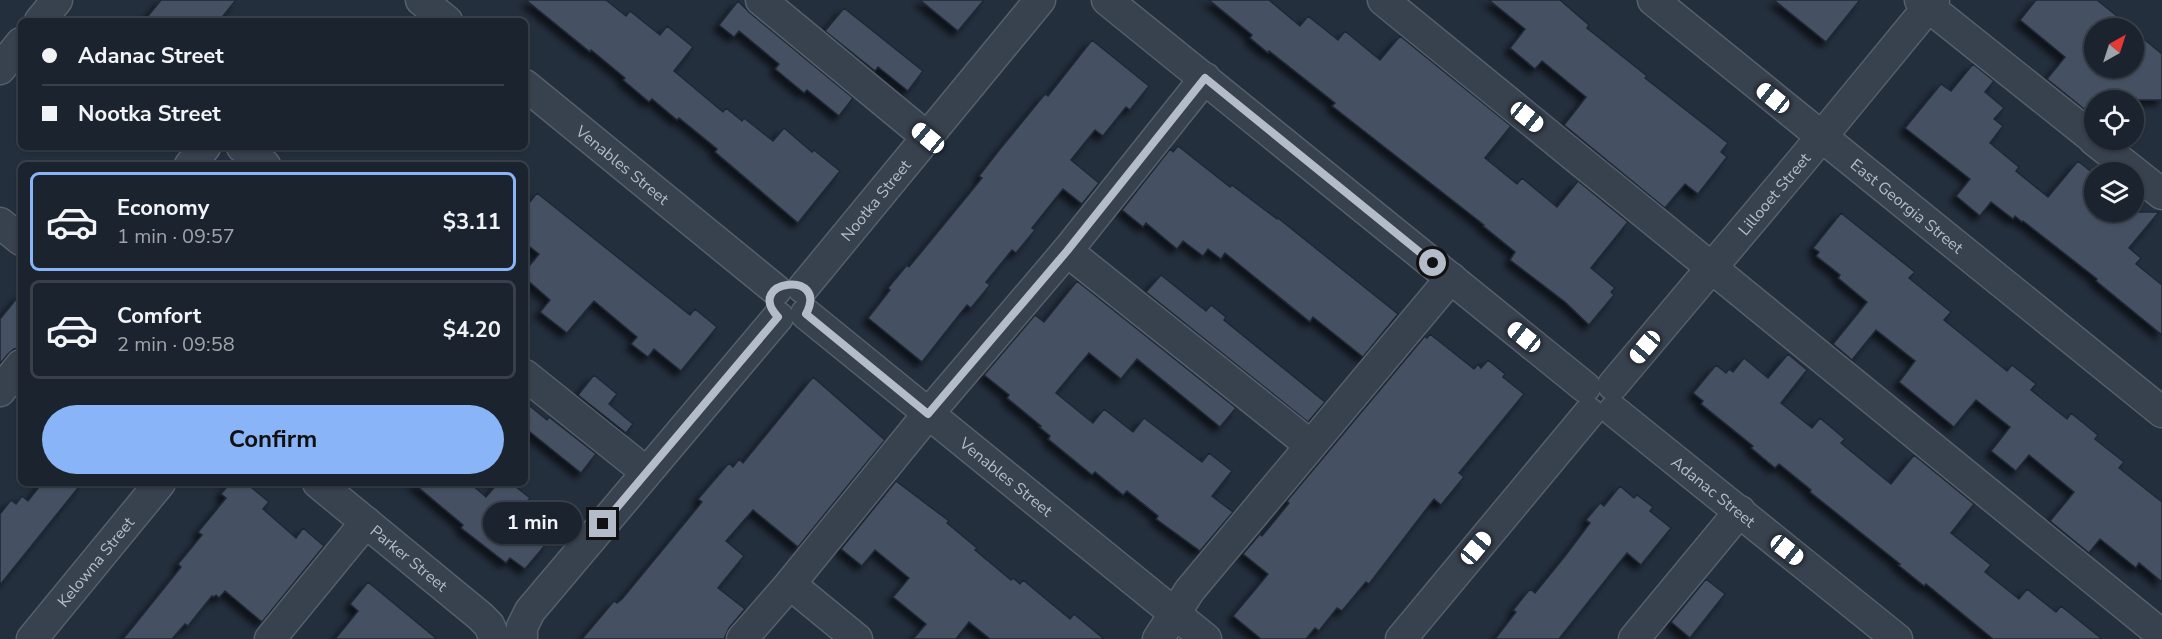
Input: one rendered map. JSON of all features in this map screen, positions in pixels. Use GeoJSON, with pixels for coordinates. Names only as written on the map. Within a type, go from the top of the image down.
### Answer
{"type":"FeatureCollection","features":[{"type":"Feature","properties":{"kind":"street"},"geometry":{"type":"LineString","coordinates":[[42,18],[57,0]]}},
{"type":"Feature","properties":{"kind":"street"},"geometry":{"type":"LineString","coordinates":[[421,0],[443,18]]}},
{"type":"Feature","properties":{"kind":"street"},"geometry":{"type":"LineString","coordinates":[[761,0],[928,138]]}},
{"type":"Feature","properties":{"kind":"street","name":"Nootka Street"},"geometry":{"type":"LineString","coordinates":[[513,638],[530,611],[928,138],[1040,0]]}},
{"type":"Feature","properties":{"kind":"street","name":"Adanac Street"},"geometry":{"type":"LineString","coordinates":[[1107,0],[1897,639]]}},
{"type":"Feature","properties":{"kind":"street"},"geometry":{"type":"LineString","coordinates":[[1383,0],[2162,635]]}},
{"type":"Feature","properties":{"kind":"street","name":"East Georgia Street"},"geometry":{"type":"LineString","coordinates":[[1653,0],[2162,412]]}},
{"type":"Feature","properties":{"kind":"street"},"geometry":{"type":"LineString","coordinates":[[1927,2],[2084,131]]}},
{"type":"Feature","properties":{"kind":"street","name":"Lillooet Street"},"geometry":{"type":"LineString","coordinates":[[1401,639],[1600,399],[1822,138],[1927,2]]}},
{"type":"Feature","properties":{"kind":"street"},"geometry":{"type":"LineString","coordinates":[[0,69],[18,48]]}},
{"type":"Feature","properties":{"kind":"street"},"geometry":{"type":"LineString","coordinates":[[742,639],[790,584],[928,414],[1067,251],[1205,78]]}},
{"type":"Feature","properties":{"kind":"street","name":"Venables Street"},"geometry":{"type":"LineString","coordinates":[[528,87],[1206,639]]}},
{"type":"Feature","properties":{"kind":"street"},"geometry":{"type":"LineString","coordinates":[[192,162],[202,150]]}},
{"type":"Feature","properties":{"kind":"street"},"geometry":{"type":"LineString","coordinates":[[246,150],[261,162]]}},
{"type":"Feature","properties":{"kind":"street"},"geometry":{"type":"LineString","coordinates":[[2108,150],[2162,194]]}},
{"type":"Feature","properties":{"kind":"street"},"geometry":{"type":"LineString","coordinates":[[0,223],[18,238]]}},
{"type":"Feature","properties":{"kind":"street"},"geometry":{"type":"LineString","coordinates":[[1067,251],[1311,445]]}},
{"type":"Feature","properties":{"kind":"street"},"geometry":{"type":"LineString","coordinates":[[1158,639],[1190,590],[1451,278]]}},
{"type":"Feature","properties":{"kind":"street"},"geometry":{"type":"LineString","coordinates":[[0,391],[18,369]]}},
{"type":"Feature","properties":{"kind":"street"},"geometry":{"type":"LineString","coordinates":[[528,377],[646,472]]}},
{"type":"Feature","properties":{"kind":"street","name":"Kelowna Street"},"geometry":{"type":"LineString","coordinates":[[32,639],[158,486]]}},
{"type":"Feature","properties":{"kind":"street","name":"Parker Street"},"geometry":{"type":"LineString","coordinates":[[322,486],[489,625],[513,638]]}},
{"type":"Feature","properties":{"kind":"street"},"geometry":{"type":"LineString","coordinates":[[1635,639],[1740,511]]}},
{"type":"Feature","properties":{"kind":"street"},"geometry":{"type":"LineString","coordinates":[[270,639],[366,522]]}},
{"type":"Feature","properties":{"kind":"street"},"geometry":{"type":"LineString","coordinates":[[790,584],[857,639]]}},
{"type":"Feature","properties":{"kind":"building"},"geometry":{"type":"Polygon","coordinates":[[[161,0],[236,0],[221,18],[146,18],[161,0]]]}},
{"type":"Feature","properties":{"kind":"building"},"geometry":{"type":"Polygon","coordinates":[[[526,0],[606,0],[626,16],[630,11],[660,35],[667,26],[693,47],[674,71],[723,112],[726,108],[742,121],[744,118],[773,141],[784,128],[812,152],[814,150],[840,171],[798,223],[715,152],[717,149],[652,99],[649,102],[623,80],[625,78],[526,0]]]}},
{"type":"Feature","properties":{"kind":"building"},"geometry":{"type":"Polygon","coordinates":[[[920,0],[984,0],[958,31],[920,0]]]}},
{"type":"Feature","properties":{"kind":"building"},"geometry":{"type":"Polygon","coordinates":[[[1209,0],[1269,0],[1300,26],[1308,16],[1338,40],[1345,31],[1380,60],[1400,36],[1511,126],[1485,158],[1517,184],[1522,178],[1557,207],[1578,181],[1628,222],[1591,268],[1615,288],[1611,292],[1614,295],[1589,325],[1565,302],[1510,260],[1515,252],[1484,225],[1332,106],[1335,103],[1269,51],[1268,53],[1250,38],[1252,35],[1209,0]]]}},
{"type":"Feature","properties":{"kind":"building"},"geometry":{"type":"Polygon","coordinates":[[[1489,0],[1560,0],[1589,25],[1587,28],[1647,76],[1645,78],[1728,143],[1721,152],[1727,157],[1698,194],[1685,184],[1665,208],[1564,125],[1586,97],[1542,61],[1535,69],[1510,48],[1525,29],[1489,0]]]}},
{"type":"Feature","properties":{"kind":"building"},"geometry":{"type":"Polygon","coordinates":[[[1774,0],[1860,0],[1826,42],[1774,0]]]}},
{"type":"Feature","properties":{"kind":"building"},"geometry":{"type":"Polygon","coordinates":[[[2036,0],[2097,0],[2120,18],[2084,18],[2084,78],[2144,78],[2144,39],[2162,54],[2162,100],[2144,100],[2144,90],[2084,90],[2084,109],[2047,79],[2065,57],[2020,20],[2036,0]]]}},
{"type":"Feature","properties":{"kind":"building"},"geometry":{"type":"Polygon","coordinates":[[[738,1],[853,98],[839,116],[807,90],[804,93],[775,69],[779,64],[739,31],[734,37],[719,25],[738,1]]]}},
{"type":"Feature","properties":{"kind":"building"},"geometry":{"type":"Polygon","coordinates":[[[844,8],[923,71],[908,91],[878,67],[875,71],[825,31],[844,8]]]}},
{"type":"Feature","properties":{"kind":"building"},"geometry":{"type":"Polygon","coordinates":[[[1092,40],[1149,86],[1130,110],[1126,107],[1103,136],[1095,130],[1071,160],[1099,183],[1082,204],[1063,189],[1032,228],[1035,230],[1016,253],[1012,250],[986,282],[990,285],[971,308],[967,305],[922,362],[868,318],[890,290],[888,288],[907,265],[909,267],[982,178],[979,176],[1000,149],[1045,94],[1048,96],[1092,40]]]}},
{"type":"Feature","properties":{"kind":"building"},"geometry":{"type":"Polygon","coordinates":[[[1973,64],[1994,81],[1985,92],[2004,108],[1994,119],[2003,126],[1990,143],[2019,167],[2016,171],[2048,197],[2078,161],[2084,166],[2084,222],[2144,222],[2144,212],[2159,212],[2129,248],[2141,258],[2136,264],[2162,285],[2162,335],[2096,281],[2097,279],[2023,221],[2015,216],[2013,219],[1991,202],[1980,216],[1956,196],[1970,179],[1905,128],[1941,84],[1951,91],[1973,64]]]}},
{"type":"Feature","properties":{"kind":"building"},"geometry":{"type":"Polygon","coordinates":[[[1178,146],[1230,187],[1232,185],[1278,218],[1398,314],[1363,357],[1313,317],[1310,322],[1225,253],[1221,259],[1208,249],[1203,256],[1183,241],[1177,249],[1146,223],[1143,227],[1122,210],[1170,149],[1173,152],[1178,146]]]}},
{"type":"Feature","properties":{"kind":"building"},"geometry":{"type":"Polygon","coordinates":[[[537,193],[690,315],[695,309],[717,327],[681,371],[654,349],[648,357],[631,344],[637,337],[594,301],[567,333],[540,312],[550,300],[528,281],[528,267],[539,254],[528,245],[528,204],[537,193]]]}},
{"type":"Feature","properties":{"kind":"building"},"geometry":{"type":"Polygon","coordinates":[[[1841,213],[1915,272],[1909,278],[1951,312],[1944,320],[2007,371],[2012,365],[2036,384],[2031,390],[2067,419],[2071,413],[2098,435],[2095,439],[2124,462],[2119,468],[2162,502],[2162,582],[2139,563],[2136,568],[2100,539],[2089,553],[2050,521],[2074,492],[2029,455],[2016,471],[1991,451],[2010,427],[1976,400],[1954,427],[1899,382],[1915,361],[1876,330],[1852,360],[1833,344],[1867,302],[1838,278],[1840,275],[1816,256],[1819,252],[1813,248],[1841,213]]]}},
{"type":"Feature","properties":{"kind":"building"},"geometry":{"type":"Polygon","coordinates":[[[1161,275],[1206,311],[1211,305],[1226,317],[1224,320],[1325,402],[1308,422],[1146,292],[1161,275]]]}},
{"type":"Feature","properties":{"kind":"building"},"geometry":{"type":"Polygon","coordinates":[[[1077,281],[1236,408],[1220,427],[1137,359],[1121,379],[1089,353],[1056,393],[1093,423],[1104,409],[1133,432],[1144,418],[1202,462],[1209,453],[1232,471],[1212,496],[1233,512],[1200,551],[1156,519],[1158,516],[1127,491],[1123,495],[1095,472],[1092,475],[1048,439],[1050,436],[1039,427],[1041,426],[1007,398],[1009,395],[984,375],[1035,315],[1044,322],[1077,281]]]}},
{"type":"Feature","properties":{"kind":"building"},"geometry":{"type":"Polygon","coordinates":[[[18,297],[18,348],[8,354],[0,364],[0,319],[18,297]]]}},
{"type":"Feature","properties":{"kind":"building"},"geometry":{"type":"Polygon","coordinates":[[[1430,334],[1474,369],[1478,364],[1481,368],[1488,360],[1505,374],[1503,377],[1524,394],[1459,473],[1464,477],[1441,505],[1434,499],[1369,584],[1366,582],[1342,611],[1337,608],[1319,631],[1315,628],[1306,639],[1261,639],[1233,616],[1268,574],[1243,554],[1260,534],[1262,536],[1289,503],[1287,501],[1425,336],[1427,338],[1430,334]]]}},
{"type":"Feature","properties":{"kind":"building"},"geometry":{"type":"Polygon","coordinates":[[[1788,354],[1807,370],[1781,403],[1812,428],[1820,418],[1845,439],[1841,443],[1891,484],[1914,455],[1974,504],[1951,533],[1991,565],[1985,572],[2019,599],[2027,589],[2056,612],[2061,606],[2102,639],[1993,639],[1926,584],[1924,586],[1898,565],[1900,564],[1810,492],[1811,490],[1779,464],[1775,468],[1751,448],[1753,446],[1701,404],[1703,401],[1693,393],[1716,365],[1726,373],[1729,369],[1733,372],[1744,358],[1768,378],[1788,354]]]}},
{"type":"Feature","properties":{"kind":"building"},"geometry":{"type":"Polygon","coordinates":[[[594,375],[617,394],[609,404],[633,424],[626,433],[578,395],[594,375]]]}},
{"type":"Feature","properties":{"kind":"building"},"geometry":{"type":"Polygon","coordinates":[[[813,377],[885,440],[798,547],[753,510],[726,541],[744,556],[718,588],[745,609],[729,628],[724,639],[582,639],[614,601],[617,603],[622,599],[702,502],[698,499],[729,463],[733,467],[739,459],[743,463],[813,377]]]}},
{"type":"Feature","properties":{"kind":"building"},"geometry":{"type":"Polygon","coordinates":[[[528,404],[547,420],[549,417],[596,454],[581,473],[528,430],[528,404]]]}},
{"type":"Feature","properties":{"kind":"building"},"geometry":{"type":"Polygon","coordinates":[[[896,481],[949,521],[947,523],[977,548],[975,550],[1011,580],[1013,578],[1020,584],[1023,580],[1070,619],[1074,614],[1104,639],[990,639],[969,622],[956,639],[913,639],[926,624],[893,597],[909,578],[875,550],[862,566],[841,549],[896,481]]]}},
{"type":"Feature","properties":{"kind":"building"},"geometry":{"type":"Polygon","coordinates":[[[40,486],[80,486],[0,585],[0,514],[11,500],[16,504],[22,496],[28,501],[40,486]]]}},
{"type":"Feature","properties":{"kind":"building"},"geometry":{"type":"Polygon","coordinates":[[[228,486],[250,486],[269,502],[263,509],[296,538],[303,528],[324,546],[262,622],[225,591],[219,598],[216,595],[212,596],[188,626],[185,624],[172,639],[123,639],[181,567],[178,564],[202,535],[198,532],[226,498],[221,494],[228,486]]]}},
{"type":"Feature","properties":{"kind":"building"},"geometry":{"type":"Polygon","coordinates":[[[417,486],[473,486],[486,497],[495,486],[515,486],[530,498],[515,516],[547,543],[525,569],[510,558],[506,563],[461,528],[463,525],[417,486]]]}},
{"type":"Feature","properties":{"kind":"building"},"geometry":{"type":"Polygon","coordinates":[[[1620,486],[1634,498],[1637,495],[1653,507],[1650,511],[1671,528],[1641,565],[1627,553],[1559,639],[1495,639],[1516,612],[1513,610],[1530,589],[1535,593],[1565,556],[1590,523],[1586,520],[1600,503],[1604,506],[1620,486]]]}},
{"type":"Feature","properties":{"kind":"building"},"geometry":{"type":"Polygon","coordinates":[[[1706,579],[1725,594],[1690,638],[1671,622],[1706,579]]]}},
{"type":"Feature","properties":{"kind":"building"},"geometry":{"type":"Polygon","coordinates":[[[368,582],[437,639],[335,639],[358,611],[350,604],[368,582]]]}},
{"type":"Feature","properties":{"kind":"route"},"geometry":{"type":"LineString","coordinates":[[603,524],[778,317],[774,313],[771,301],[772,295],[780,286],[792,283],[803,288],[807,292],[810,304],[806,314],[928,414],[1067,251],[1205,78],[1433,263]]}}]}
